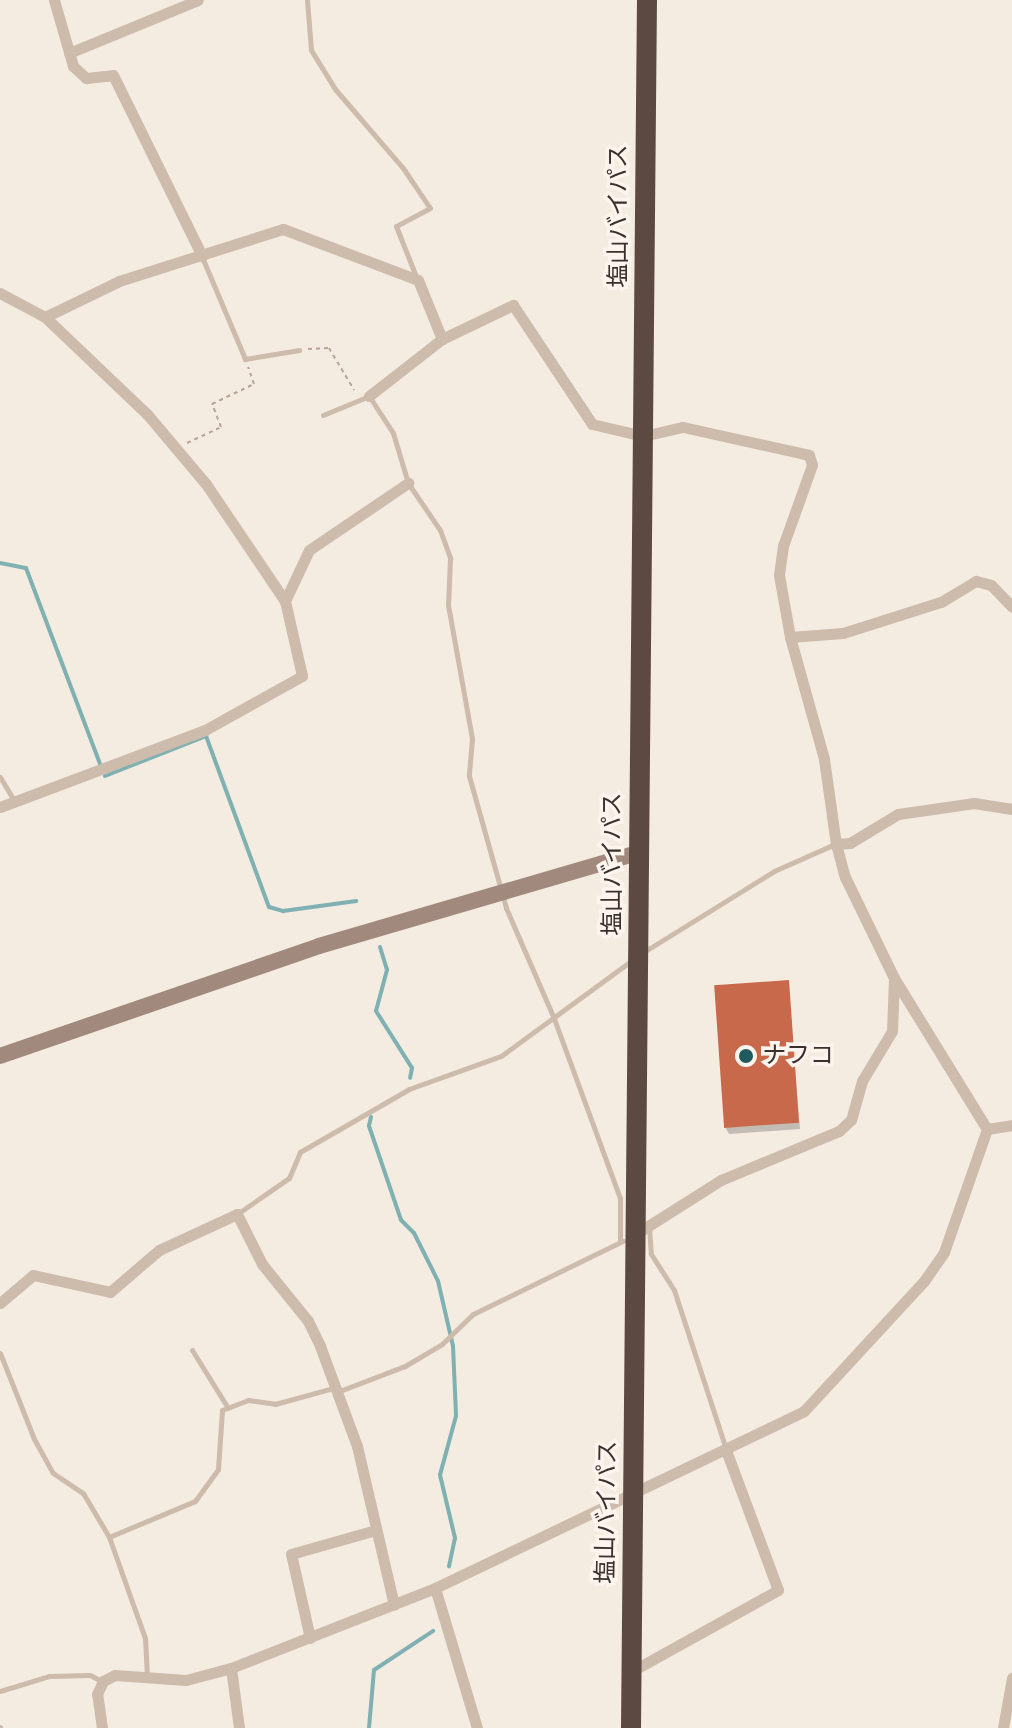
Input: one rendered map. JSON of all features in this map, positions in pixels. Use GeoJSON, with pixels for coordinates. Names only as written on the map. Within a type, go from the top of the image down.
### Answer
{"type":"FeatureCollection","features":[{"type":"Feature","properties":{"kind":"highway","name":"塩山バイパス"},"geometry":{"type":"LineString","coordinates":[[631,1728],[647,0]]}},
{"type":"Feature","properties":{"kind":"street"},"geometry":{"type":"LineString","coordinates":[[54,0],[73,66],[86,78],[113,75],[202,256]]}},
{"type":"Feature","properties":{"kind":"street"},"geometry":{"type":"LineString","coordinates":[[69,53],[198,0]]}},
{"type":"Feature","properties":{"kind":"street"},"geometry":{"type":"LineString","coordinates":[[45,317],[119,281],[283,229],[418,280],[442,339]]}},
{"type":"Feature","properties":{"kind":"street"},"geometry":{"type":"LineString","coordinates":[[0,293],[45,317],[176,449],[285,601],[302,676],[205,730],[0,807]]}},
{"type":"Feature","properties":{"kind":"street"},"geometry":{"type":"LineString","coordinates":[[364,397],[442,339],[513,305],[592,424],[643,436],[683,427],[809,455],[812,465],[783,546],[779,575],[790,637],[821,746],[836,844],[845,877],[894,978],[987,1129]]}},
{"type":"Feature","properties":{"kind":"street"},"geometry":{"type":"LineString","coordinates":[[285,601],[309,550],[408,483]]}},
{"type":"Feature","properties":{"kind":"street"},"geometry":{"type":"LineString","coordinates":[[790,637],[843,633],[941,602],[976,581],[991,585],[1012,607]]}},
{"type":"Feature","properties":{"kind":"street"},"geometry":{"type":"LineString","coordinates":[[836,844],[850,843],[898,814],[974,803],[1012,809]]}},
{"type":"Feature","properties":{"kind":"street"},"geometry":{"type":"LineString","coordinates":[[0,1056],[502,890],[638,853]]}},
{"type":"Feature","properties":{"kind":"street"},"geometry":{"type":"LineString","coordinates":[[634,1234],[721,1180],[839,1131],[851,1120],[862,1081],[892,1031],[894,978]]}},
{"type":"Feature","properties":{"kind":"street"},"geometry":{"type":"LineString","coordinates":[[987,1129],[1012,1125]]}},
{"type":"Feature","properties":{"kind":"street"},"geometry":{"type":"LineString","coordinates":[[102,1728],[97,1694],[103,1681],[115,1675],[147,1674],[186,1680],[231,1668],[310,1638],[435,1588],[632,1490],[726,1450],[804,1411],[924,1281],[944,1252],[987,1129]]}},
{"type":"Feature","properties":{"kind":"street"},"geometry":{"type":"LineString","coordinates":[[0,1303],[33,1275],[110,1292],[159,1250],[237,1214],[262,1264],[308,1321],[357,1446],[394,1605]]}},
{"type":"Feature","properties":{"kind":"street"},"geometry":{"type":"LineString","coordinates":[[632,1671],[778,1590],[726,1450]]}},
{"type":"Feature","properties":{"kind":"street"},"geometry":{"type":"LineString","coordinates":[[310,1638],[291,1554],[376,1530]]}},
{"type":"Feature","properties":{"kind":"street"},"geometry":{"type":"LineString","coordinates":[[435,1588],[477,1728]]}},
{"type":"Feature","properties":{"kind":"street"},"geometry":{"type":"LineString","coordinates":[[231,1668],[239,1728]]}},
{"type":"Feature","properties":{"kind":"street"},"geometry":{"type":"LineString","coordinates":[[1003,1728],[1012,1678]]}},
{"type":"Feature","properties":{"kind":"lane"},"geometry":{"type":"LineString","coordinates":[[307,0],[311,50],[335,89],[403,168],[430,208],[396,226],[418,280]]}},
{"type":"Feature","properties":{"kind":"lane"},"geometry":{"type":"LineString","coordinates":[[202,256],[245,359],[299,350]]}},
{"type":"Feature","properties":{"kind":"lane"},"geometry":{"type":"LineString","coordinates":[[323,415],[364,397],[393,433],[408,483],[440,530],[450,558],[448,605],[472,739],[469,776],[502,890],[553,1016],[634,1234],[674,1290],[726,1450]]}},
{"type":"Feature","properties":{"kind":"lane"},"geometry":{"type":"LineString","coordinates":[[0,777],[14,800]]}},
{"type":"Feature","properties":{"kind":"lane"},"geometry":{"type":"LineString","coordinates":[[237,1214],[289,1178],[300,1152],[409,1089],[501,1056],[640,954],[774,871],[836,844]]}},
{"type":"Feature","properties":{"kind":"lane"},"geometry":{"type":"LineString","coordinates":[[109,1537],[195,1501],[218,1469],[222,1410],[248,1400],[275,1404],[393,1372],[442,1344],[473,1314],[634,1234]]}},
{"type":"Feature","properties":{"kind":"lane"},"geometry":{"type":"LineString","coordinates":[[192,1350],[228,1408]]}},
{"type":"Feature","properties":{"kind":"lane"},"geometry":{"type":"LineString","coordinates":[[0,1353],[34,1439],[53,1473],[83,1493],[109,1537],[145,1638],[147,1674]]}},
{"type":"Feature","properties":{"kind":"lane"},"geometry":{"type":"LineString","coordinates":[[0,1691],[49,1676],[90,1675],[103,1681]]}},
{"type":"Feature","properties":{"kind":"path"},"geometry":{"type":"LineString","coordinates":[[299,350],[329,348],[364,397]]}},
{"type":"Feature","properties":{"kind":"path"},"geometry":{"type":"LineString","coordinates":[[176,449],[221,427],[212,404],[254,384],[245,359]]}},
{"type":"Feature","properties":{"kind":"building"},"geometry":{"type":"Polygon","coordinates":[[[789,980],[799,1123],[724,1128],[714,985],[789,980]]]}},
{"type":"Feature","properties":{"kind":"waterway"},"geometry":{"type":"LineString","coordinates":[[0,563],[26,568],[100,764]]}},
{"type":"Feature","properties":{"kind":"waterway"},"geometry":{"type":"LineString","coordinates":[[105,776],[206,736],[269,907],[283,911],[356,901]]}},
{"type":"Feature","properties":{"kind":"waterway"},"geometry":{"type":"LineString","coordinates":[[380,947],[387,970],[376,1011],[412,1068],[410,1078]]}},
{"type":"Feature","properties":{"kind":"waterway"},"geometry":{"type":"LineString","coordinates":[[371,1117],[369,1126],[401,1220],[414,1233],[438,1281],[453,1346],[456,1416],[440,1475],[455,1538],[449,1566]]}},
{"type":"Feature","properties":{"kind":"waterway"},"geometry":{"type":"LineString","coordinates":[[369,1728],[374,1670],[433,1631]]}},
{"type":"Feature","properties":{"kind":"place","name":"ナフコ"},"geometry":{"type":"Point","coordinates":[746,1056]}}]}
